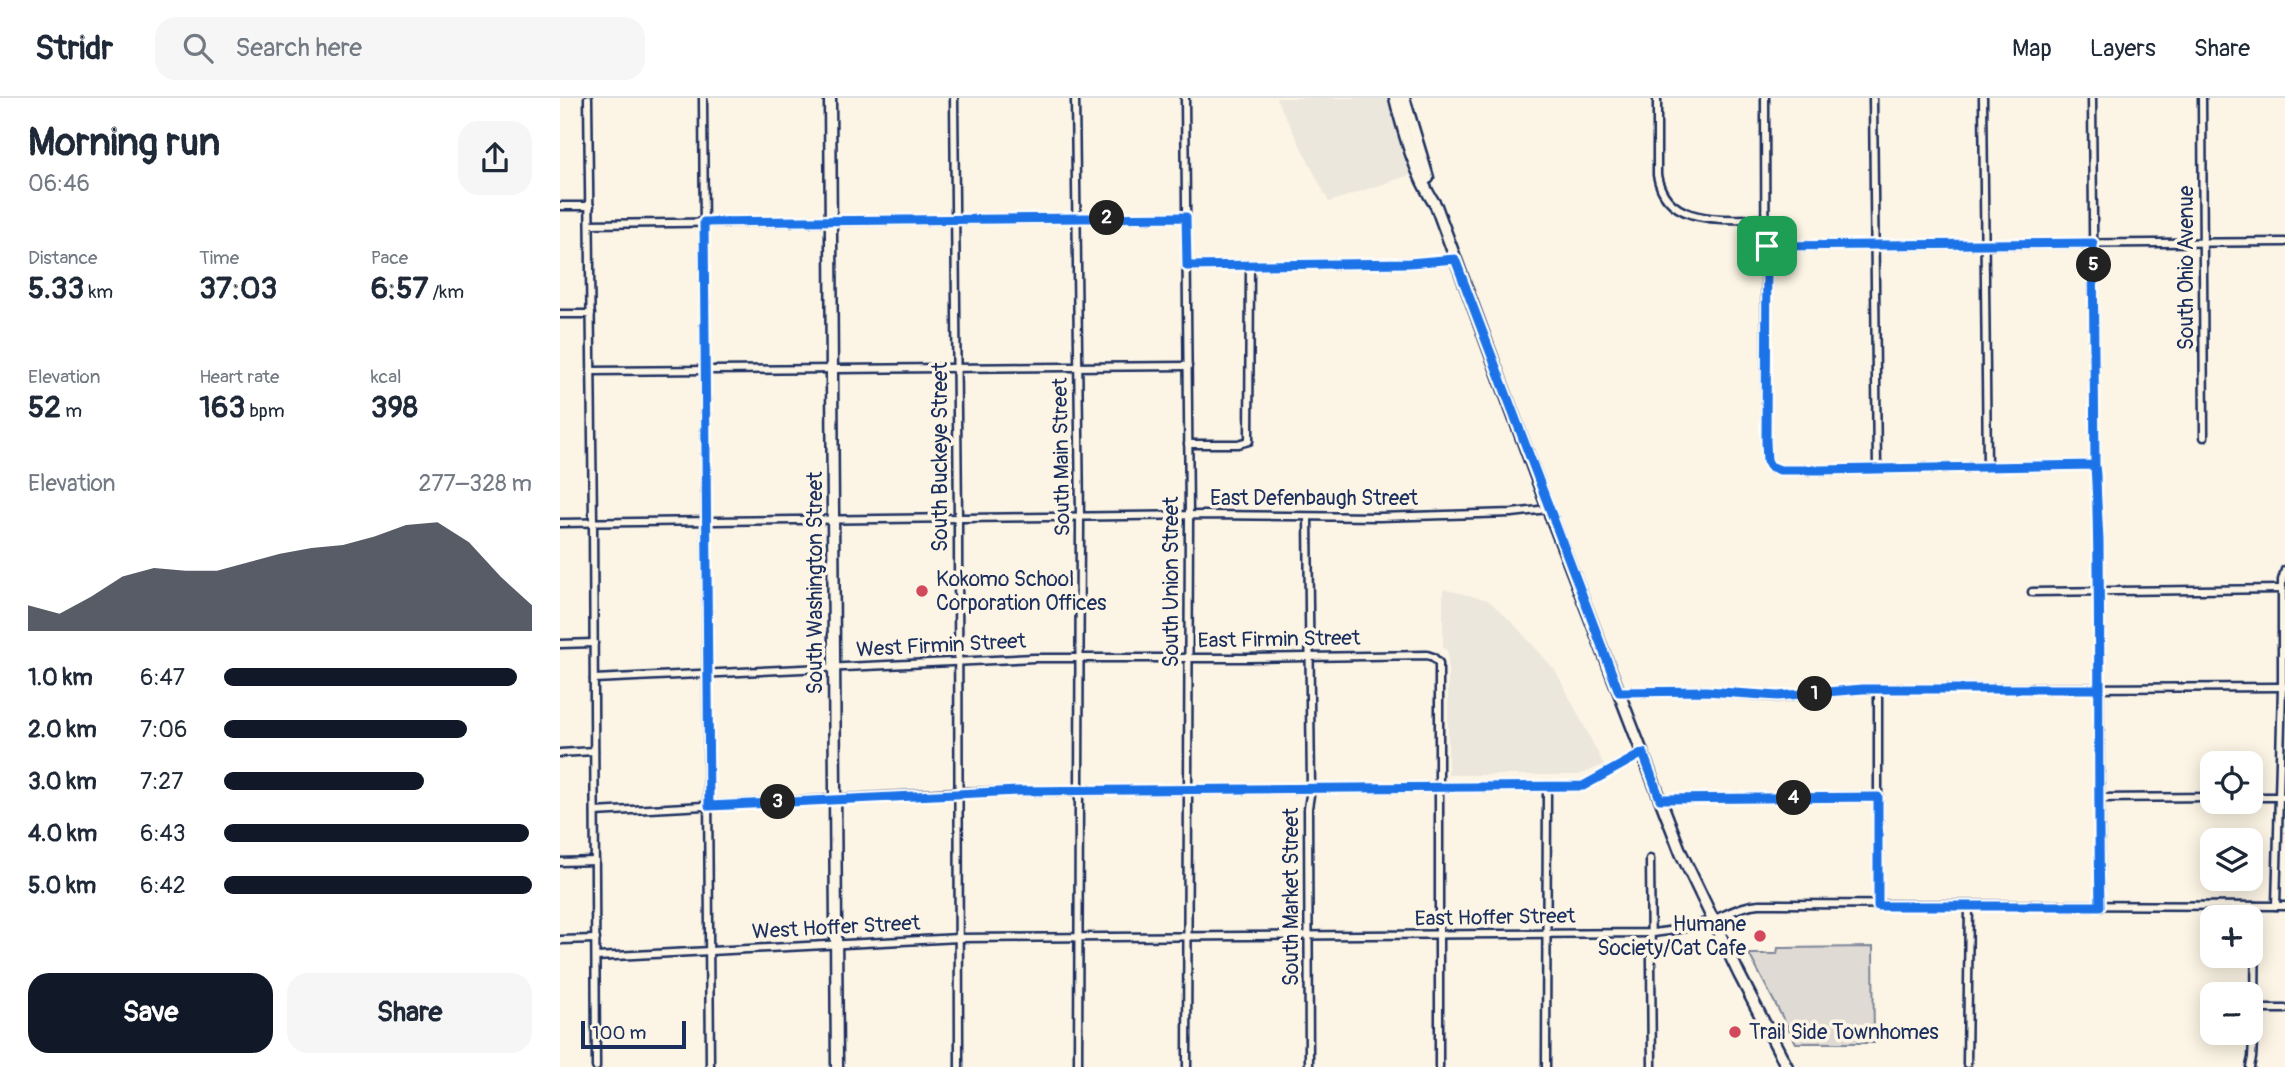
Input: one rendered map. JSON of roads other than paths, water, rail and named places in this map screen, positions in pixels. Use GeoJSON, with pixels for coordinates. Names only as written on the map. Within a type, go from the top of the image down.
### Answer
{"type":"FeatureCollection","features":[{"type":"Feature","properties":{"kind":"main road","name":"South Washington Street"},"geometry":{"type":"LineString","coordinates":[[830,98],[836,1067]]}},
{"type":"Feature","properties":{"kind":"main road"},"geometry":{"type":"LineString","coordinates":[[1395,98],[1402,126],[1427,193],[1436,206]]}},
{"type":"Feature","properties":{"kind":"main road"},"geometry":{"type":"LineString","coordinates":[[1404,98],[1436,206],[1455,259],[1681,853],[1787,1067]]}},
{"type":"Feature","properties":{"kind":"street"},"geometry":{"type":"LineString","coordinates":[[588,98],[596,1067]]}},
{"type":"Feature","properties":{"kind":"street"},"geometry":{"type":"LineString","coordinates":[[703,98],[710,1067]]}},
{"type":"Feature","properties":{"kind":"street","name":"South Buckeye Street"},"geometry":{"type":"LineString","coordinates":[[954,98],[959,1067]]}},
{"type":"Feature","properties":{"kind":"street","name":"South Main Street"},"geometry":{"type":"LineString","coordinates":[[1075,98],[1080,517],[1078,1067]]}},
{"type":"Feature","properties":{"kind":"street","name":"South Union Street"},"geometry":{"type":"LineString","coordinates":[[1185,98],[1189,515],[1187,1067]]}},
{"type":"Feature","properties":{"kind":"street"},"geometry":{"type":"LineString","coordinates":[[1657,98],[1657,175],[1659,187],[1668,200],[1696,218],[1766,219]]}},
{"type":"Feature","properties":{"kind":"street"},"geometry":{"type":"LineString","coordinates":[[1765,98],[1766,441],[1767,461],[1770,466],[1780,470],[2095,465]]}},
{"type":"Feature","properties":{"kind":"street"},"geometry":{"type":"LineString","coordinates":[[1874,98],[1877,469]]}},
{"type":"Feature","properties":{"kind":"street"},"geometry":{"type":"LineString","coordinates":[[1983,98],[1987,467]]}},
{"type":"Feature","properties":{"kind":"street"},"geometry":{"type":"LineString","coordinates":[[2092,98],[2100,689],[2100,906]]}},
{"type":"Feature","properties":{"kind":"street","name":"South Ohio Avenue"},"geometry":{"type":"LineString","coordinates":[[2202,98],[2204,437]]}},
{"type":"Feature","properties":{"kind":"street"},"geometry":{"type":"LineString","coordinates":[[560,206],[590,206]]}},
{"type":"Feature","properties":{"kind":"street"},"geometry":{"type":"LineString","coordinates":[[590,224],[1186,217]]}},
{"type":"Feature","properties":{"kind":"street"},"geometry":{"type":"LineString","coordinates":[[1767,246],[2285,242]]}},
{"type":"Feature","properties":{"kind":"street"},"geometry":{"type":"LineString","coordinates":[[1187,266],[1409,263],[1455,259]]}},
{"type":"Feature","properties":{"kind":"street"},"geometry":{"type":"LineString","coordinates":[[1188,444],[1238,444],[1249,441],[1250,265]]}},
{"type":"Feature","properties":{"kind":"street"},"geometry":{"type":"LineString","coordinates":[[560,314],[591,314]]}},
{"type":"Feature","properties":{"kind":"street"},"geometry":{"type":"LineString","coordinates":[[592,371],[1188,366]]}},
{"type":"Feature","properties":{"kind":"street","name":"East Defenbaugh Street"},"geometry":{"type":"LineString","coordinates":[[560,523],[1189,515],[1379,517],[1512,513],[1548,509]]}},
{"type":"Feature","properties":{"kind":"street","name":"South Market Street"},"geometry":{"type":"LineString","coordinates":[[1308,517],[1311,789],[1308,808],[1308,1067]]}},
{"type":"Feature","properties":{"kind":"street"},"geometry":{"type":"LineString","coordinates":[[2276,905],[2282,797],[2282,589],[2285,570]]}},
{"type":"Feature","properties":{"kind":"street"},"geometry":{"type":"LineString","coordinates":[[2032,592],[2282,589]]}},
{"type":"Feature","properties":{"kind":"street"},"geometry":{"type":"LineString","coordinates":[[560,643],[594,643]]}},
{"type":"Feature","properties":{"kind":"street","name":"East Firmin Street"},"geometry":{"type":"LineString","coordinates":[[1079,658],[1427,655],[1438,663],[1438,787]]}},
{"type":"Feature","properties":{"kind":"street","name":"West Firmin Street"},"geometry":{"type":"LineString","coordinates":[[594,679],[959,661],[1079,658]]}},
{"type":"Feature","properties":{"kind":"street"},"geometry":{"type":"LineString","coordinates":[[1619,692],[1706,691],[1778,696],[1878,689],[2284,687]]}},
{"type":"Feature","properties":{"kind":"street"},"geometry":{"type":"LineString","coordinates":[[1878,689],[1878,906]]}},
{"type":"Feature","properties":{"kind":"street"},"geometry":{"type":"LineString","coordinates":[[560,753],[594,751]]}},
{"type":"Feature","properties":{"kind":"street"},"geometry":{"type":"LineString","coordinates":[[595,812],[959,792],[1583,786],[1643,753]]}},
{"type":"Feature","properties":{"kind":"street"},"geometry":{"type":"LineString","coordinates":[[1546,1067],[1547,786]]}},
{"type":"Feature","properties":{"kind":"street"},"geometry":{"type":"LineString","coordinates":[[1438,787],[1439,1067]]}},
{"type":"Feature","properties":{"kind":"street"},"geometry":{"type":"LineString","coordinates":[[1660,799],[1878,797]]}},
{"type":"Feature","properties":{"kind":"street"},"geometry":{"type":"LineString","coordinates":[[2099,798],[2200,797]]}},
{"type":"Feature","properties":{"kind":"street"},"geometry":{"type":"LineString","coordinates":[[2263,797],[2282,797]]}},
{"type":"Feature","properties":{"kind":"street"},"geometry":{"type":"LineString","coordinates":[[1650,859],[1653,933],[1652,1067]]}},
{"type":"Feature","properties":{"kind":"street"},"geometry":{"type":"LineString","coordinates":[[560,862],[595,861]]}},
{"type":"Feature","properties":{"kind":"street","name":"East Hoffer Street"},"geometry":{"type":"LineString","coordinates":[[1078,938],[1653,933],[1674,931],[1752,905],[2200,905]]}},
{"type":"Feature","properties":{"kind":"street","name":"East Hoffer Street"},"geometry":{"type":"LineString","coordinates":[[2263,905],[2285,906]]}},
{"type":"Feature","properties":{"kind":"street"},"geometry":{"type":"LineString","coordinates":[[1966,1064],[1969,906]]}},
{"type":"Feature","properties":{"kind":"street","name":"West Hoffer Street"},"geometry":{"type":"LineString","coordinates":[[596,957],[959,938],[1078,938]]}},
{"type":"Feature","properties":{"kind":"street"},"geometry":{"type":"LineString","coordinates":[[560,940],[596,939]]}},
{"type":"Feature","properties":{"kind":"street"},"geometry":{"type":"LineString","coordinates":[[2263,1009],[2285,1009]]}},
{"type":"Feature","properties":{"kind":"street"},"geometry":{"type":"LineString","coordinates":[[2249,1067],[2253,1045]]}},
{"type":"Feature","properties":{"kind":"place","name":"Kokomo School Corporation Offices"},"geometry":{"type":"Point","coordinates":[922,591]}},
{"type":"Feature","properties":{"kind":"place","name":"Humane Society/Cat Cafe"},"geometry":{"type":"Point","coordinates":[1760,936]}},
{"type":"Feature","properties":{"kind":"place","name":"Trail Side Townhomes"},"geometry":{"type":"Point","coordinates":[1735,1032]}}]}
